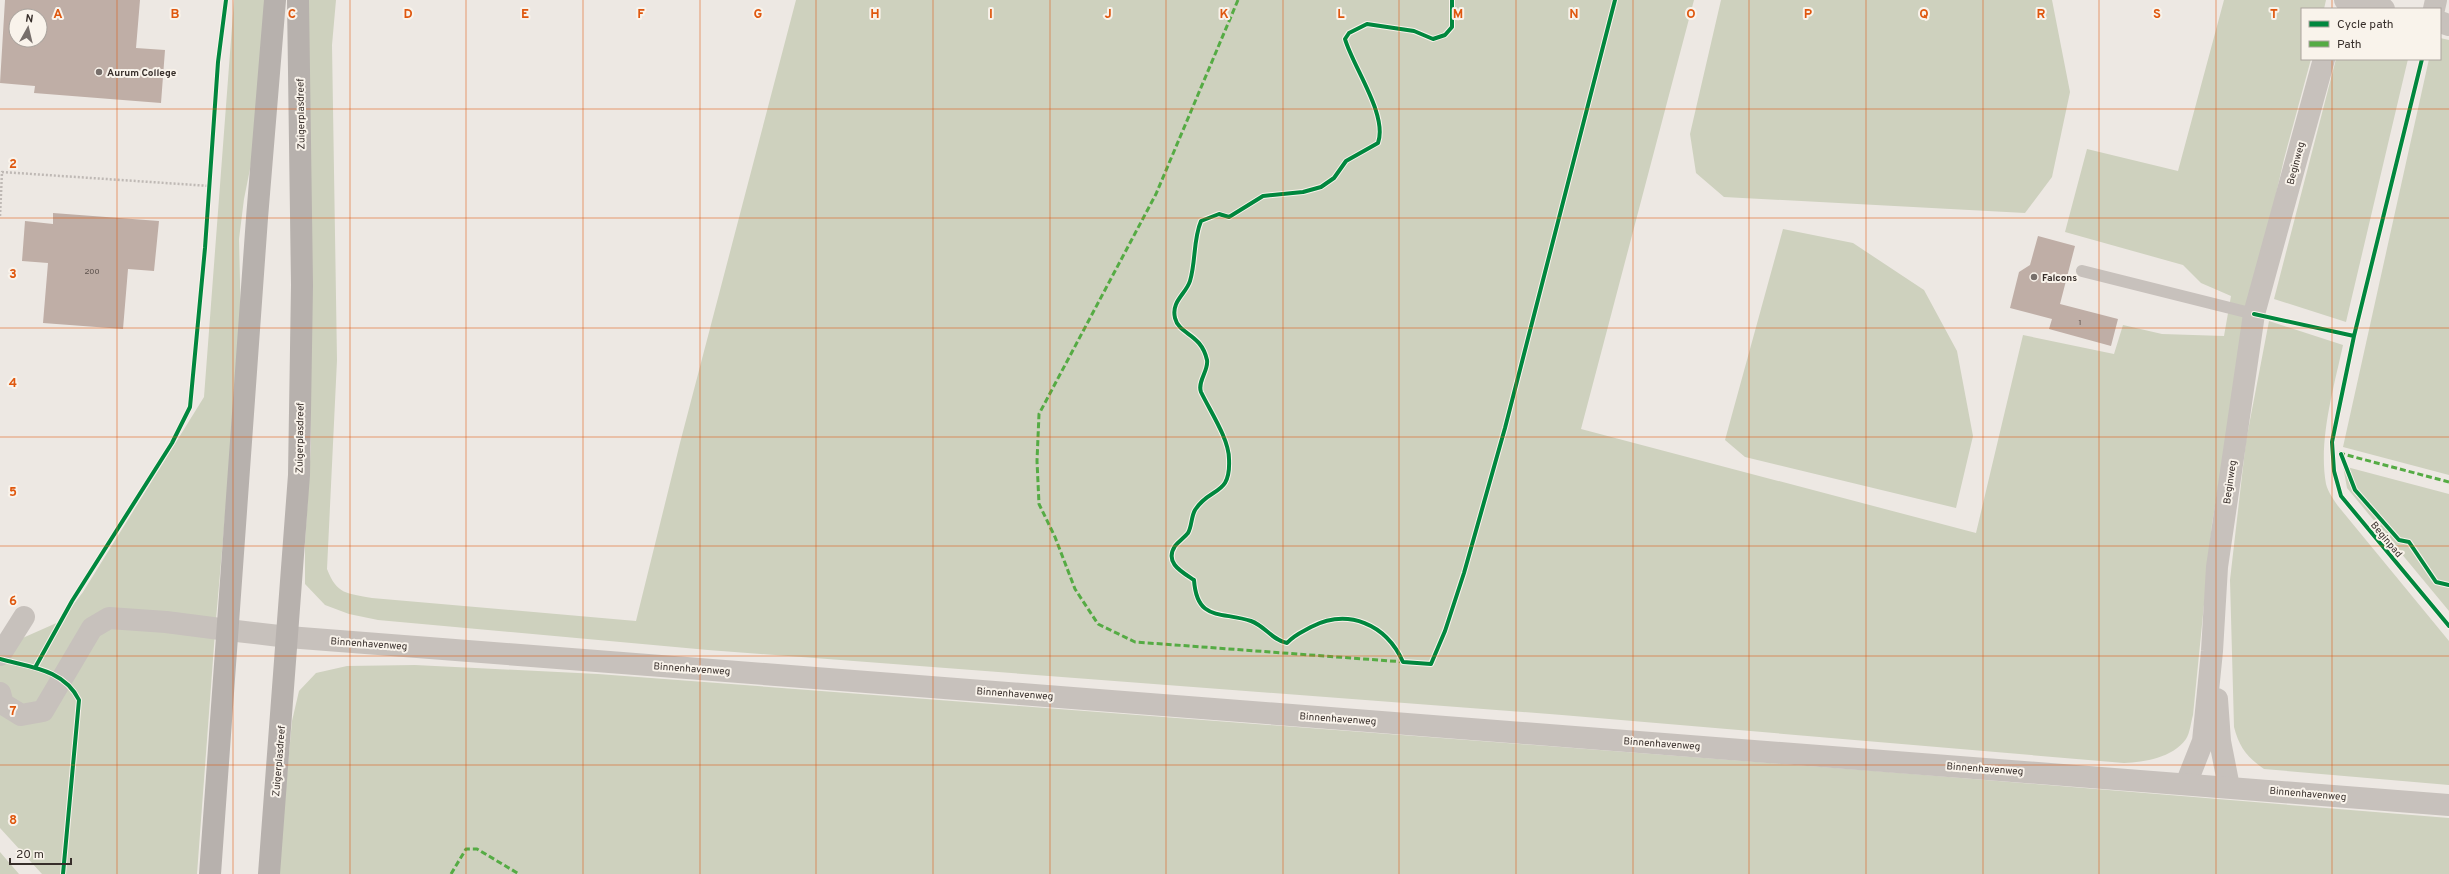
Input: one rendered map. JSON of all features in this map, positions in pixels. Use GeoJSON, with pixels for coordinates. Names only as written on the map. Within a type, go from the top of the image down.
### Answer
{"type":"FeatureCollection","features":[{"type":"Feature","properties":{"kind":"main road"},"geometry":{"type":"LineString","coordinates":[[210,874],[256,225],[275,0]]}},
{"type":"Feature","properties":{"kind":"main road","name":"Zuigerplasdreef"},"geometry":{"type":"LineString","coordinates":[[269,874],[288,637],[299,452],[302,285],[298,0]]}},
{"type":"Feature","properties":{"kind":"street"},"geometry":{"type":"LineString","coordinates":[[2345,0],[2380,8]]}},
{"type":"Feature","properties":{"kind":"street","name":"Beginweg"},"geometry":{"type":"LineString","coordinates":[[2186,784],[2203,741],[2212,651],[2217,567],[2254,314],[2324,60]]}},
{"type":"Feature","properties":{"kind":"street"},"geometry":{"type":"LineString","coordinates":[[0,655],[24,617]]}},
{"type":"Feature","properties":{"kind":"street"},"geometry":{"type":"LineString","coordinates":[[0,693],[3,704],[21,715],[43,711],[92,628],[109,618],[166,622],[228,630]]}},
{"type":"Feature","properties":{"kind":"street","name":"Binnenhavenweg"},"geometry":{"type":"LineString","coordinates":[[228,630],[288,637],[2449,805]]}},
{"type":"Feature","properties":{"kind":"street","name":"Beginweg"},"geometry":{"type":"LineString","coordinates":[[2212,651],[2220,741],[2229,787]]}},
{"type":"Feature","properties":{"kind":"lane"},"geometry":{"type":"LineString","coordinates":[[2082,271],[2254,314]]}},
{"type":"Feature","properties":{"kind":"path"},"geometry":{"type":"LineString","coordinates":[[0,216],[2,172],[210,186]]}},
{"type":"Feature","properties":{"kind":"path"},"geometry":{"type":"LineString","coordinates":[[209,194],[210,179]]}},
{"type":"Feature","properties":{"kind":"green space"},"geometry":{"type":"Polygon","coordinates":[[[234,0],[269,0],[254,149],[244,199],[239,239],[241,325],[216,619],[197,874],[42,874],[0,828],[0,648],[61,621],[83,592],[204,397],[234,0]]]}},
{"type":"Feature","properties":{"kind":"green space"},"geometry":{"type":"Polygon","coordinates":[[[305,0],[336,0],[332,45],[337,360],[327,569],[331,578],[339,588],[344,591],[372,598],[636,621],[680,443],[796,0],[1694,0],[1581,429],[1976,533],[2023,335],[2114,354],[2123,325],[2162,334],[2224,336],[2231,296],[2201,283],[2183,265],[2065,232],[2087,149],[2178,171],[2224,0],[2326,0],[2324,8],[2301,8],[2301,60],[2311,60],[2284,159],[2243,339],[2212,524],[2193,715],[2186,739],[2180,745],[2166,755],[2141,762],[2124,763],[1562,715],[708,650],[378,620],[349,614],[325,605],[305,584],[305,542],[311,446],[305,0]]]}},
{"type":"Feature","properties":{"kind":"green space"},"geometry":{"type":"Polygon","coordinates":[[[1721,0],[2052,0],[2070,92],[2052,177],[2025,213],[1724,197],[1696,173],[1690,134],[1721,0]]]}},
{"type":"Feature","properties":{"kind":"green space"},"geometry":{"type":"Polygon","coordinates":[[[2441,38],[2449,40],[2449,475],[2343,447],[2429,60],[2441,60],[2441,38]]]}},
{"type":"Feature","properties":{"kind":"green space"},"geometry":{"type":"Polygon","coordinates":[[[2336,60],[2408,60],[2346,322],[2274,299],[2336,60]]]}},
{"type":"Feature","properties":{"kind":"green space"},"geometry":{"type":"Polygon","coordinates":[[[1783,229],[1853,243],[1924,290],[1957,351],[1973,436],[1956,508],[1745,457],[1725,440],[1783,229]]]}},
{"type":"Feature","properties":{"kind":"green space"},"geometry":{"type":"Polygon","coordinates":[[[2269,321],[2343,345],[2325,432],[2324,467],[2326,484],[2338,506],[2449,641],[2449,785],[2264,769],[2248,756],[2238,740],[2234,727],[2230,580],[2246,441],[2269,321]]]}},
{"type":"Feature","properties":{"kind":"green space"},"geometry":{"type":"Polygon","coordinates":[[[2343,466],[2449,494],[2449,611],[2347,488],[2343,466]]]}},
{"type":"Feature","properties":{"kind":"green space"},"geometry":{"type":"Polygon","coordinates":[[[415,665],[598,674],[1888,772],[2449,818],[2449,874],[278,874],[292,721],[299,691],[316,673],[347,666],[415,665]]]}},
{"type":"Feature","properties":{"kind":"green space"},"geometry":{"type":"Polygon","coordinates":[[[0,852],[19,874],[0,874],[0,852]]]}},
{"type":"Feature","properties":{"kind":"building"},"geometry":{"type":"Polygon","coordinates":[[[5,0],[140,0],[136,48],[165,50],[161,103],[34,93],[35,86],[0,83],[5,0]]]}},
{"type":"Feature","properties":{"kind":"building"},"geometry":{"type":"Polygon","coordinates":[[[53,213],[159,221],[154,271],[128,269],[123,329],[43,323],[48,263],[22,261],[25,221],[53,224],[53,213]]]}},
{"type":"Feature","properties":{"kind":"building"},"geometry":{"type":"Polygon","coordinates":[[[2038,236],[2075,246],[2060,304],[2118,319],[2111,346],[2049,329],[2052,319],[2010,308],[2019,272],[2030,265],[2038,236]]]}},
{"type":"Feature","properties":{"kind":"marked path"},"geometry":{"type":"LineString","coordinates":[[1238,0],[1156,194],[1039,414],[1037,461],[1039,504],[1055,537],[1075,589],[1098,624],[1135,642],[1405,662]]}},
{"type":"Feature","properties":{"kind":"marked path"},"geometry":{"type":"LineString","coordinates":[[2339,453],[2449,482]]}},
{"type":"Feature","properties":{"kind":"marked path"},"geometry":{"type":"LineString","coordinates":[[451,874],[466,849],[477,849],[519,874]]}},
{"type":"Feature","properties":{"kind":"cycle path"},"geometry":{"type":"LineString","coordinates":[[36,666],[72,601],[172,443],[190,407],[205,248],[218,62],[226,0]]}},
{"type":"Feature","properties":{"kind":"cycle path"},"geometry":{"type":"LineString","coordinates":[[1452,0],[1452,27],[1445,35],[1433,39],[1414,31],[1367,24],[1349,33],[1345,39],[1374,105],[1378,119],[1380,132],[1378,143],[1346,161],[1334,178],[1321,187],[1303,192],[1263,196],[1229,217],[1219,214],[1201,221],[1198,228],[1190,281],[1177,302],[1174,312],[1177,324],[1195,339],[1204,351],[1207,364],[1200,388],[1223,434],[1229,459],[1227,480],[1223,486],[1201,502],[1195,510],[1188,533],[1175,546],[1172,552],[1173,562],[1176,566],[1184,574],[1194,580],[1196,593],[1200,603],[1205,609],[1212,612],[1256,623],[1277,639],[1287,643],[1298,634],[1325,621],[1339,619],[1364,623],[1376,629],[1387,638],[1396,649],[1403,662],[1431,664],[1445,631],[1464,573],[1505,428],[1615,0]]}},
{"type":"Feature","properties":{"kind":"cycle path","name":"Beginpad"},"geometry":{"type":"LineString","coordinates":[[2422,60],[2354,336],[2332,442],[2334,471],[2341,496],[2449,626]]}},
{"type":"Feature","properties":{"kind":"cycle path"},"geometry":{"type":"LineString","coordinates":[[2254,314],[2354,336]]}},
{"type":"Feature","properties":{"kind":"cycle path","name":"Beginpad"},"geometry":{"type":"LineString","coordinates":[[2341,454],[2355,490],[2399,540],[2409,542],[2436,582],[2449,585]]}},
{"type":"Feature","properties":{"kind":"cycle path"},"geometry":{"type":"LineString","coordinates":[[0,659],[34,667],[55,676],[64,682],[79,700],[63,874]]}},
{"type":"Feature","properties":{"kind":"place","name":"Aurum College"},"geometry":{"type":"Point","coordinates":[99,72]}},
{"type":"Feature","properties":{"kind":"place","name":"Falcons"},"geometry":{"type":"Point","coordinates":[2034,277]}}]}
